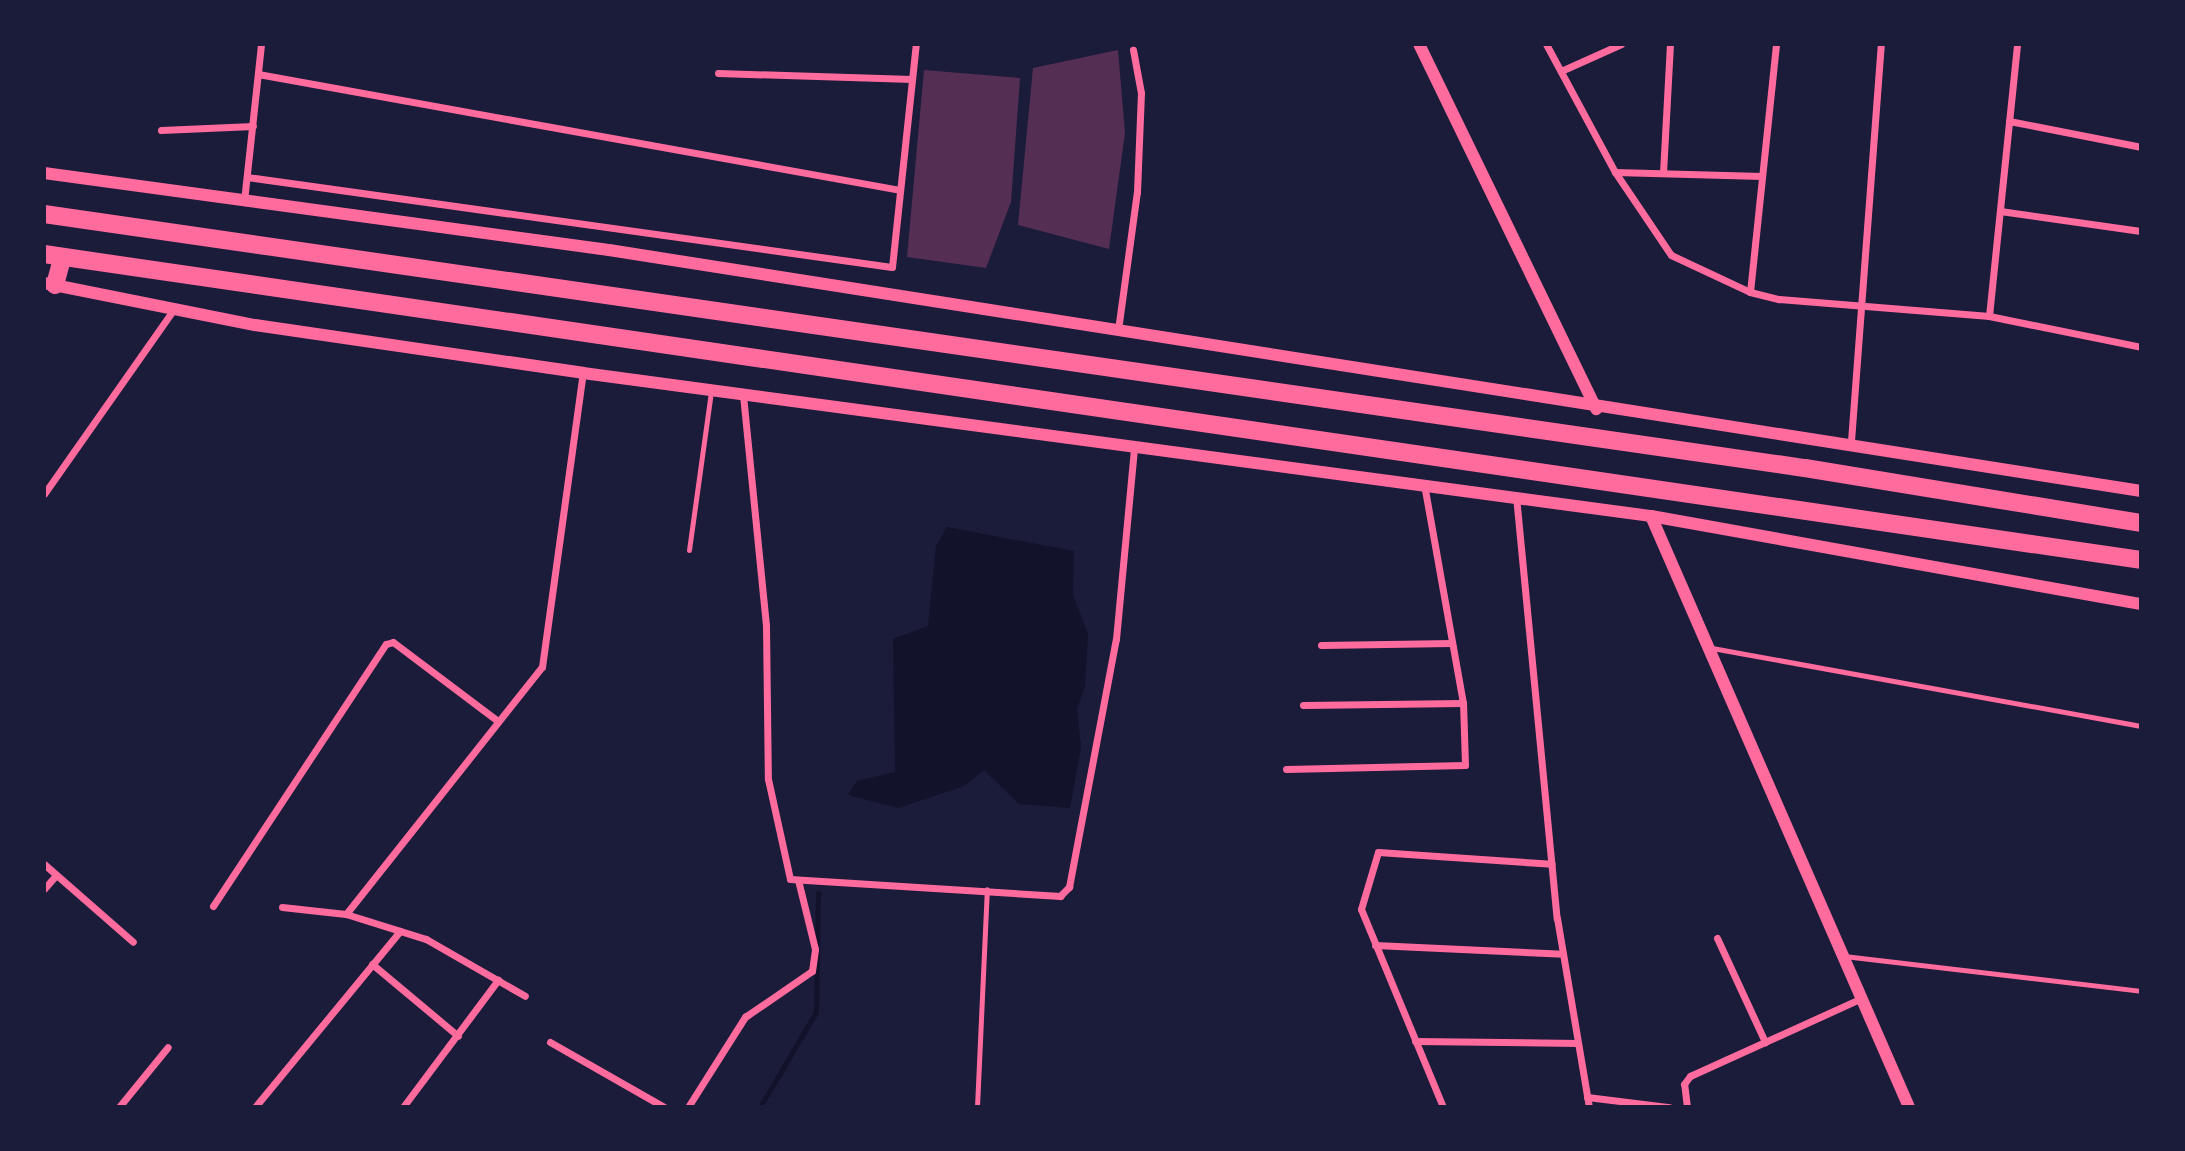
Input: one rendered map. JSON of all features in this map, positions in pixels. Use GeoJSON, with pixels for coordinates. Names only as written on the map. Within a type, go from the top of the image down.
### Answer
{"type":"FeatureCollection","features":[{"type":"Feature","properties":{"kind":"highway"},"geometry":{"type":"LineString","coordinates":[[44,214],[1630,444],[2141,523]]}},
{"type":"Feature","properties":{"kind":"highway"},"geometry":{"type":"LineString","coordinates":[[44,254],[62,259],[2141,560]]}},
{"type":"Feature","properties":{"kind":"highway"},"geometry":{"type":"LineString","coordinates":[[49,284],[62,259]]}},
{"type":"Feature","properties":{"kind":"street"},"geometry":{"type":"LineString","coordinates":[[244,201],[261,44]]}},
{"type":"Feature","properties":{"kind":"street"},"geometry":{"type":"LineString","coordinates":[[247,177],[892,267],[916,44]]}},
{"type":"Feature","properties":{"kind":"street"},"geometry":{"type":"LineString","coordinates":[[1419,44],[1596,409]]}},
{"type":"Feature","properties":{"kind":"street"},"geometry":{"type":"LineString","coordinates":[[1546,44],[1615,172],[1671,255],[1749,292],[1861,306],[1989,316],[2141,347]]}},
{"type":"Feature","properties":{"kind":"street"},"geometry":{"type":"LineString","coordinates":[[1561,71],[1621,44]]}},
{"type":"Feature","properties":{"kind":"street"},"geometry":{"type":"LineString","coordinates":[[1663,173],[1671,44]]}},
{"type":"Feature","properties":{"kind":"street"},"geometry":{"type":"LineString","coordinates":[[1749,292],[1776,44]]}},
{"type":"Feature","properties":{"kind":"street"},"geometry":{"type":"LineString","coordinates":[[1851,441],[1881,44]]}},
{"type":"Feature","properties":{"kind":"street"},"geometry":{"type":"LineString","coordinates":[[1989,316],[2017,44]]}},
{"type":"Feature","properties":{"kind":"street"},"geometry":{"type":"LineString","coordinates":[[1118,330],[1137,192],[1141,93],[1133,50]]}},
{"type":"Feature","properties":{"kind":"street"},"geometry":{"type":"LineString","coordinates":[[718,73],[912,79]]}},
{"type":"Feature","properties":{"kind":"street"},"geometry":{"type":"LineString","coordinates":[[258,74],[900,190]]}},
{"type":"Feature","properties":{"kind":"street"},"geometry":{"type":"LineString","coordinates":[[2009,121],[2141,147]]}},
{"type":"Feature","properties":{"kind":"street"},"geometry":{"type":"LineString","coordinates":[[161,130],[253,127]]}},
{"type":"Feature","properties":{"kind":"street"},"geometry":{"type":"LineString","coordinates":[[1615,172],[1762,176]]}},
{"type":"Feature","properties":{"kind":"street"},"geometry":{"type":"LineString","coordinates":[[44,173],[1118,330],[1596,409],[1851,441],[2141,491]]}},
{"type":"Feature","properties":{"kind":"street"},"geometry":{"type":"LineString","coordinates":[[2000,211],[2141,231]]}},
{"type":"Feature","properties":{"kind":"street"},"geometry":{"type":"LineString","coordinates":[[49,284],[174,309],[583,373],[1134,448],[1516,495],[1651,516],[2141,604]]}},
{"type":"Feature","properties":{"kind":"street"},"geometry":{"type":"LineString","coordinates":[[44,494],[174,309]]}},
{"type":"Feature","properties":{"kind":"street"},"geometry":{"type":"LineString","coordinates":[[346,914],[542,667],[583,373]]}},
{"type":"Feature","properties":{"kind":"street"},"geometry":{"type":"LineString","coordinates":[[743,395],[766,625],[768,779],[790,879],[987,889],[1060,896],[1079,860],[1116,639],[1134,448]]}},
{"type":"Feature","properties":{"kind":"street"},"geometry":{"type":"LineString","coordinates":[[1286,769],[1461,768],[1468,755],[1463,703],[1424,484]]}},
{"type":"Feature","properties":{"kind":"street"},"geometry":{"type":"LineString","coordinates":[[1516,495],[1552,864],[1563,954],[1589,1107]]}},
{"type":"Feature","properties":{"kind":"street"},"geometry":{"type":"LineString","coordinates":[[1651,516],[1705,647],[1863,998],[1909,1107]]}},
{"type":"Feature","properties":{"kind":"street"},"geometry":{"type":"LineString","coordinates":[[213,906],[386,644],[393,642],[498,722]]}},
{"type":"Feature","properties":{"kind":"street"},"geometry":{"type":"LineString","coordinates":[[1321,645],[1452,643]]}},
{"type":"Feature","properties":{"kind":"street"},"geometry":{"type":"LineString","coordinates":[[1303,705],[1463,703]]}},
{"type":"Feature","properties":{"kind":"street"},"geometry":{"type":"LineString","coordinates":[[1443,1107],[1361,909],[1378,852],[1552,864]]}},
{"type":"Feature","properties":{"kind":"street"},"geometry":{"type":"LineString","coordinates":[[44,864],[133,942]]}},
{"type":"Feature","properties":{"kind":"street"},"geometry":{"type":"LineString","coordinates":[[44,889],[56,875]]}},
{"type":"Feature","properties":{"kind":"street"},"geometry":{"type":"LineString","coordinates":[[688,1107],[745,1017],[812,971],[815,949],[798,880]]}},
{"type":"Feature","properties":{"kind":"street"},"geometry":{"type":"LineString","coordinates":[[282,907],[346,914],[400,931],[498,979],[525,996]]}},
{"type":"Feature","properties":{"kind":"street"},"geometry":{"type":"LineString","coordinates":[[255,1107],[400,931]]}},
{"type":"Feature","properties":{"kind":"street"},"geometry":{"type":"LineString","coordinates":[[1717,938],[1765,1042]]}},
{"type":"Feature","properties":{"kind":"street"},"geometry":{"type":"LineString","coordinates":[[1375,945],[1563,954]]}},
{"type":"Feature","properties":{"kind":"street"},"geometry":{"type":"LineString","coordinates":[[372,964],[458,1036]]}},
{"type":"Feature","properties":{"kind":"street"},"geometry":{"type":"LineString","coordinates":[[403,1107],[498,979]]}},
{"type":"Feature","properties":{"kind":"street"},"geometry":{"type":"LineString","coordinates":[[1687,1107],[1687,1078],[1863,998]]}},
{"type":"Feature","properties":{"kind":"street"},"geometry":{"type":"LineString","coordinates":[[1415,1041],[1578,1043]]}},
{"type":"Feature","properties":{"kind":"street"},"geometry":{"type":"LineString","coordinates":[[550,1042],[664,1107]]}},
{"type":"Feature","properties":{"kind":"street"},"geometry":{"type":"LineString","coordinates":[[119,1107],[168,1047]]}},
{"type":"Feature","properties":{"kind":"street"},"geometry":{"type":"LineString","coordinates":[[1587,1097],[1669,1107]]}},
{"type":"Feature","properties":{"kind":"lane"},"geometry":{"type":"LineString","coordinates":[[689,550],[711,391]]}},
{"type":"Feature","properties":{"kind":"lane"},"geometry":{"type":"LineString","coordinates":[[1705,647],[2141,726]]}},
{"type":"Feature","properties":{"kind":"lane"},"geometry":{"type":"LineString","coordinates":[[977,1107],[987,889]]}},
{"type":"Feature","properties":{"kind":"lane"},"geometry":{"type":"LineString","coordinates":[[1844,956],[2141,991]]}},
{"type":"Feature","properties":{"kind":"shaded area"},"geometry":{"type":"Polygon","coordinates":[[[947,527],[1074,551],[1073,595],[1088,634],[1085,686],[1077,709],[1081,747],[1070,808],[1019,804],[984,770],[964,786],[898,808],[848,795],[857,781],[895,772],[893,639],[928,626],[936,546],[947,527]]]}},
{"type":"Feature","properties":{"kind":"building"},"geometry":{"type":"Polygon","coordinates":[[[1118,50],[1125,133],[1109,249],[1018,225],[1033,68],[1118,50]]]}},
{"type":"Feature","properties":{"kind":"building"},"geometry":{"type":"Polygon","coordinates":[[[924,70],[1020,78],[1011,202],[986,268],[907,257],[924,70]]]}},
{"type":"Feature","properties":{"kind":"waterway"},"geometry":{"type":"LineString","coordinates":[[760,1107],[816,1012],[818,893]]}}]}
